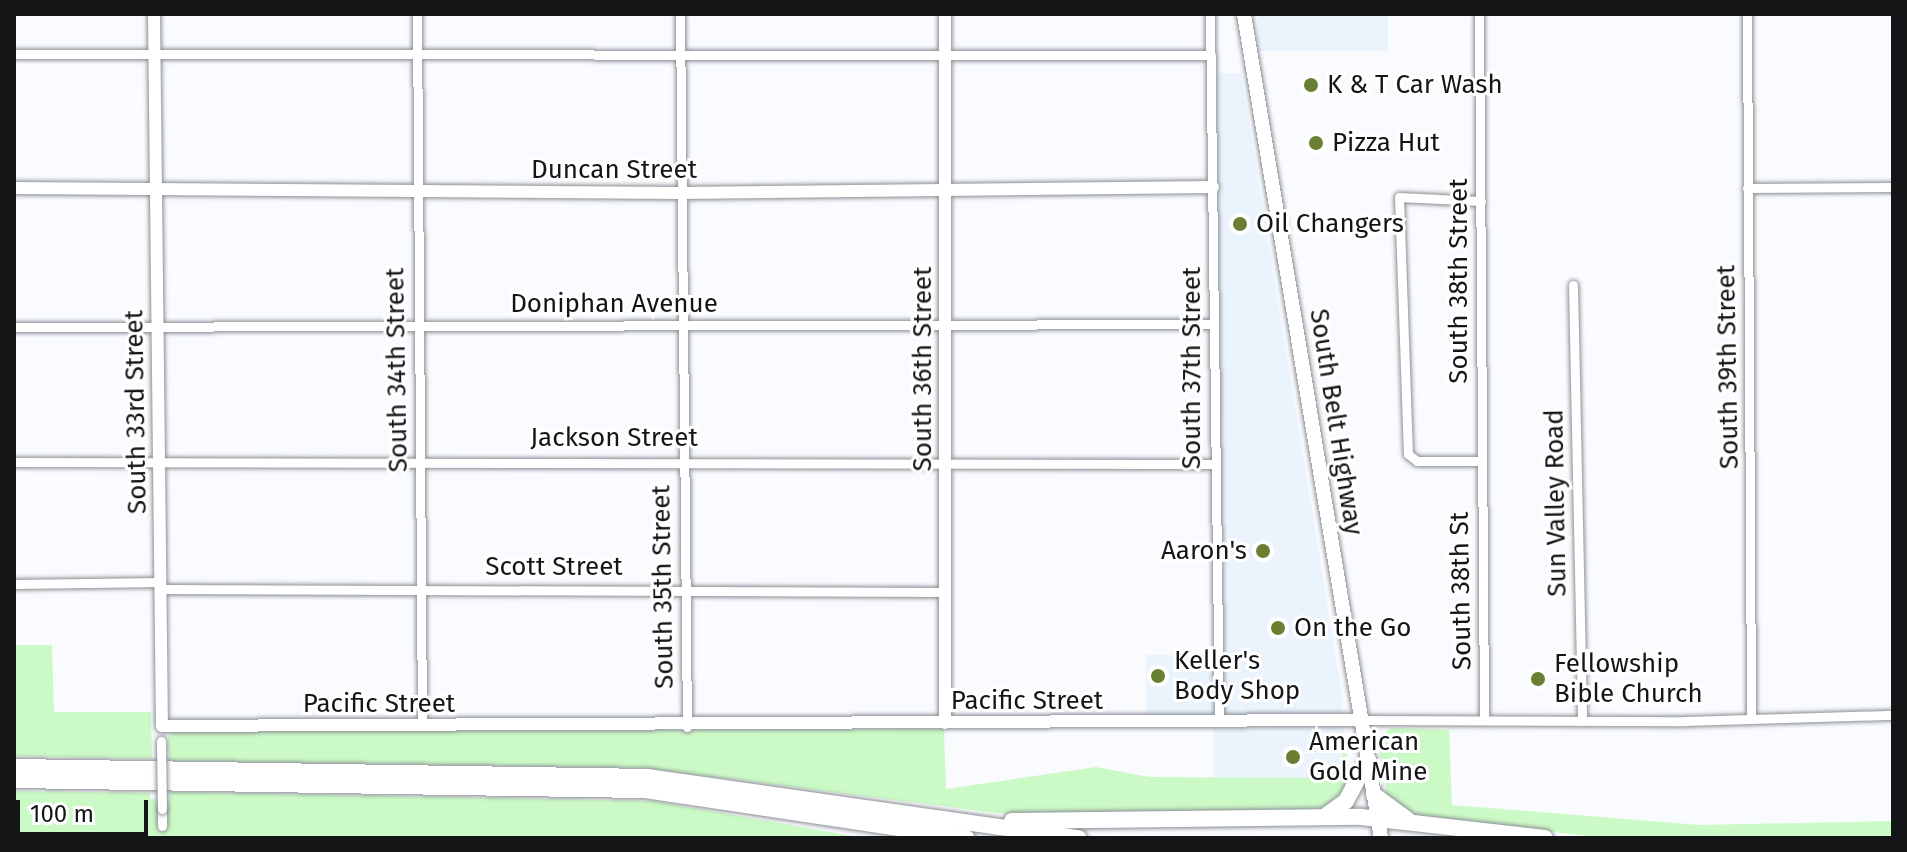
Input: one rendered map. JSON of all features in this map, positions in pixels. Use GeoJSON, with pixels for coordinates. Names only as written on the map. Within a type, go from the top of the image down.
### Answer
{"type":"FeatureCollection","features":[{"type":"Feature","properties":{"kind":"highway"},"geometry":{"type":"LineString","coordinates":[[1324,817],[1346,801],[1368,760]]}},
{"type":"Feature","properties":{"kind":"highway"},"geometry":{"type":"LineString","coordinates":[[14,767],[619,776],[722,785],[918,818],[1079,838]]}},
{"type":"Feature","properties":{"kind":"highway"},"geometry":{"type":"LineString","coordinates":[[14,780],[631,789],[966,838]]}},
{"type":"Feature","properties":{"kind":"highway"},"geometry":{"type":"LineString","coordinates":[[1374,795],[1413,822]]}},
{"type":"Feature","properties":{"kind":"highway"},"geometry":{"type":"LineString","coordinates":[[918,818],[1029,822],[1324,817],[1413,822],[1545,838]]}},
{"type":"Feature","properties":{"kind":"highway"},"geometry":{"type":"LineString","coordinates":[[870,823],[917,838]]}},
{"type":"Feature","properties":{"kind":"main road","name":"South Belt Highway"},"geometry":{"type":"LineString","coordinates":[[1244,14],[1381,838]]}},
{"type":"Feature","properties":{"kind":"street","name":"South 33rd Street"},"geometry":{"type":"LineString","coordinates":[[154,14],[162,826]]}},
{"type":"Feature","properties":{"kind":"street","name":"South 34th Street"},"geometry":{"type":"LineString","coordinates":[[417,14],[422,726]]}},
{"type":"Feature","properties":{"kind":"street","name":"South 35th Street"},"geometry":{"type":"LineString","coordinates":[[680,14],[687,727]]}},
{"type":"Feature","properties":{"kind":"street","name":"South 36th Street"},"geometry":{"type":"LineString","coordinates":[[945,14],[945,723]]}},
{"type":"Feature","properties":{"kind":"street","name":"South 37th Street"},"geometry":{"type":"LineString","coordinates":[[1210,14],[1219,722]]}},
{"type":"Feature","properties":{"kind":"street","name":"South 38th Street"},"geometry":{"type":"LineString","coordinates":[[1479,14],[1481,461]]}},
{"type":"Feature","properties":{"kind":"street","name":"South 39th Street"},"geometry":{"type":"LineString","coordinates":[[1747,14],[1751,719]]}},
{"type":"Feature","properties":{"kind":"street"},"geometry":{"type":"LineString","coordinates":[[14,54],[1211,55]]}},
{"type":"Feature","properties":{"kind":"street","name":"Duncan Street"},"geometry":{"type":"LineString","coordinates":[[14,188],[680,193],[1213,187]]}},
{"type":"Feature","properties":{"kind":"street"},"geometry":{"type":"LineString","coordinates":[[1747,188],[1893,187]]}},
{"type":"Feature","properties":{"kind":"street"},"geometry":{"type":"LineString","coordinates":[[1481,201],[1399,197],[1408,454],[1412,460],[1444,463],[1481,461]]}},
{"type":"Feature","properties":{"kind":"street","name":"Sun Valley Road"},"geometry":{"type":"LineString","coordinates":[[1573,285],[1582,721]]}},
{"type":"Feature","properties":{"kind":"street","name":"Doniphan Avenue"},"geometry":{"type":"LineString","coordinates":[[14,327],[1214,324]]}},
{"type":"Feature","properties":{"kind":"street","name":"Jackson Street"},"geometry":{"type":"LineString","coordinates":[[14,462],[420,459],[1215,464]]}},
{"type":"Feature","properties":{"kind":"street","name":"South 38th St"},"geometry":{"type":"LineString","coordinates":[[1481,461],[1484,720]]}},
{"type":"Feature","properties":{"kind":"street","name":"Scott Street"},"geometry":{"type":"LineString","coordinates":[[14,584],[946,592]]}},
{"type":"Feature","properties":{"kind":"street","name":"Pacific Street"},"geometry":{"type":"LineString","coordinates":[[162,726],[687,727],[1361,720],[1582,721],[1893,715]]}},
{"type":"Feature","properties":{"kind":"shaded area"},"geometry":{"type":"Polygon","coordinates":[[[1258,14],[1388,14],[1388,51],[1258,51],[1258,14]]]}},
{"type":"Feature","properties":{"kind":"shaded area"},"geometry":{"type":"Polygon","coordinates":[[[1217,73],[1241,73],[1343,701],[1341,714],[1225,715],[1224,710],[1217,73]]]}},
{"type":"Feature","properties":{"kind":"shaded area"},"geometry":{"type":"Polygon","coordinates":[[[1146,655],[1213,655],[1213,717],[1146,717],[1146,655]]]}},
{"type":"Feature","properties":{"kind":"shaded area"},"geometry":{"type":"Polygon","coordinates":[[[1342,726],[1343,778],[1214,780],[1213,728],[1342,726]]]}},
{"type":"Feature","properties":{"kind":"green space"},"geometry":{"type":"Polygon","coordinates":[[[14,645],[52,645],[54,712],[151,712],[152,759],[14,756],[14,645]]]}},
{"type":"Feature","properties":{"kind":"green space"},"geometry":{"type":"Polygon","coordinates":[[[1342,726],[1351,776],[1346,794],[1322,811],[1019,816],[643,768],[169,761],[168,737],[174,731],[944,729],[946,789],[1096,767],[1149,777],[1343,778],[1342,726]]]}},
{"type":"Feature","properties":{"kind":"green space"},"geometry":{"type":"Polygon","coordinates":[[[1391,728],[1449,730],[1452,805],[1700,825],[1893,821],[1893,838],[1604,838],[1410,815],[1388,802],[1377,739],[1391,728]]]}},
{"type":"Feature","properties":{"kind":"green space"},"geometry":{"type":"Polygon","coordinates":[[[14,791],[150,793],[150,799],[169,801],[170,792],[654,801],[864,838],[14,838],[14,791]]]}},
{"type":"Feature","properties":{"kind":"place","name":"K & T Car Wash"},"geometry":{"type":"Point","coordinates":[1311,85]}},
{"type":"Feature","properties":{"kind":"place","name":"Pizza Hut"},"geometry":{"type":"Point","coordinates":[1316,143]}},
{"type":"Feature","properties":{"kind":"place","name":"Oil Changers"},"geometry":{"type":"Point","coordinates":[1240,224]}},
{"type":"Feature","properties":{"kind":"place","name":"Aaron's"},"geometry":{"type":"Point","coordinates":[1263,551]}},
{"type":"Feature","properties":{"kind":"place","name":"On the Go"},"geometry":{"type":"Point","coordinates":[1278,628]}},
{"type":"Feature","properties":{"kind":"place","name":"Keller's Body Shop"},"geometry":{"type":"Point","coordinates":[1158,676]}},
{"type":"Feature","properties":{"kind":"place","name":"Fellowship Bible Church"},"geometry":{"type":"Point","coordinates":[1538,679]}},
{"type":"Feature","properties":{"kind":"place","name":"American Gold Mine"},"geometry":{"type":"Point","coordinates":[1293,757]}}]}
